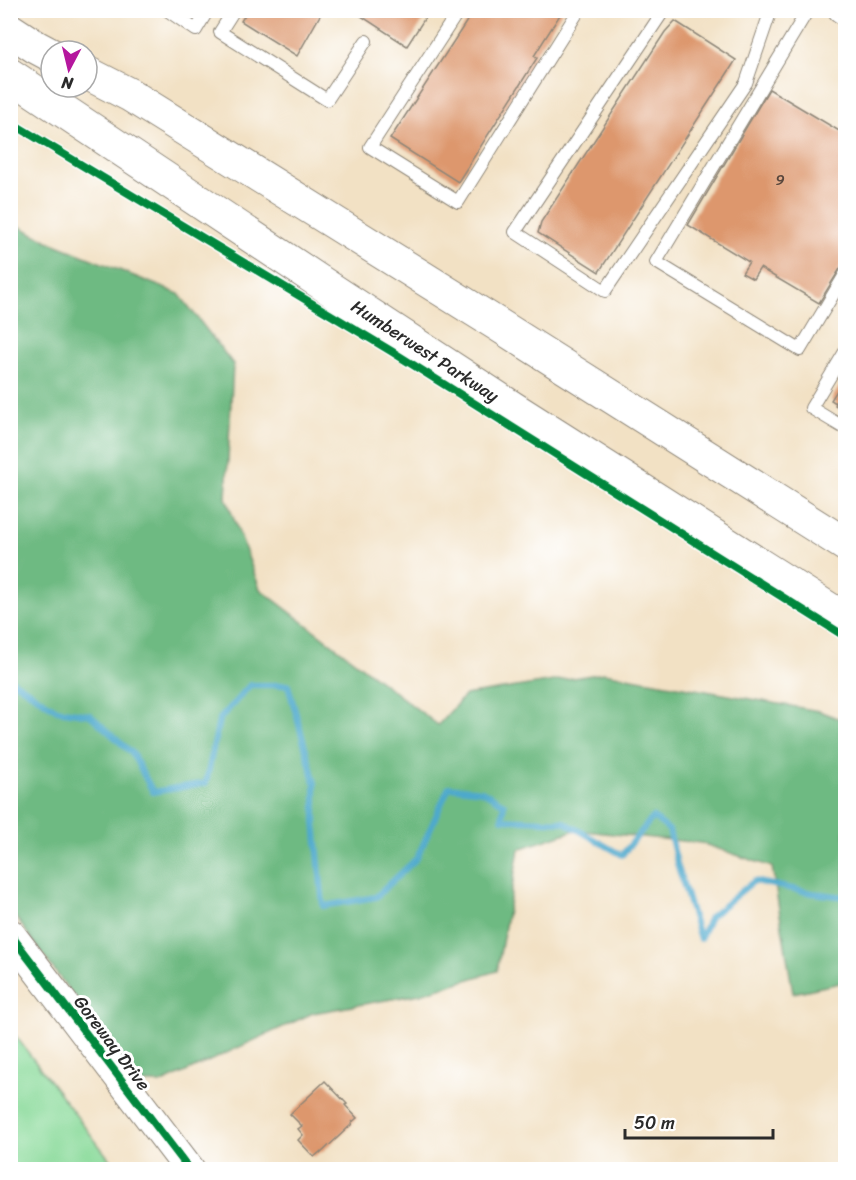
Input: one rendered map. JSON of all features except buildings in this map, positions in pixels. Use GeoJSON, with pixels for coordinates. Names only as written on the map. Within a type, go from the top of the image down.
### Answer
{"type":"FeatureCollection","features":[{"type":"Feature","properties":{"kind":"main road"},"geometry":{"type":"LineString","coordinates":[[10,30],[39,49]]}},
{"type":"Feature","properties":{"kind":"main road","name":"Humberwest Parkway"},"geometry":{"type":"LineString","coordinates":[[10,75],[511,408],[846,620]]}},
{"type":"Feature","properties":{"kind":"main road"},"geometry":{"type":"LineString","coordinates":[[99,79],[130,95],[846,545]]}},
{"type":"Feature","properties":{"kind":"street"},"geometry":{"type":"LineString","coordinates":[[840,10],[846,14]]}},
{"type":"Feature","properties":{"kind":"street","name":"Goreway Drive"},"geometry":{"type":"LineString","coordinates":[[10,934],[190,1170]]}},
{"type":"Feature","properties":{"kind":"lane"},"geometry":{"type":"LineString","coordinates":[[167,10],[196,30],[208,10]]}},
{"type":"Feature","properties":{"kind":"lane"},"geometry":{"type":"LineString","coordinates":[[234,10],[220,32],[327,99],[366,41]]}},
{"type":"Feature","properties":{"kind":"lane"},"geometry":{"type":"LineString","coordinates":[[459,10],[370,147],[458,202],[579,10]]}},
{"type":"Feature","properties":{"kind":"lane"},"geometry":{"type":"LineString","coordinates":[[664,10],[515,232],[605,291],[746,83],[771,10]]}},
{"type":"Feature","properties":{"kind":"lane"},"geometry":{"type":"LineString","coordinates":[[808,10],[656,262],[800,350],[846,273]]}},
{"type":"Feature","properties":{"kind":"lane"},"geometry":{"type":"LineString","coordinates":[[846,350],[811,408],[846,429]]}},
{"type":"Feature","properties":{"kind":"green space"},"geometry":{"type":"Polygon","coordinates":[[[10,222],[52,243],[179,294],[233,364],[226,498],[260,589],[438,725],[465,695],[604,673],[819,711],[845,721],[845,982],[793,993],[772,867],[701,843],[575,830],[519,849],[497,971],[420,994],[313,1013],[162,1083],[137,1083],[11,911],[10,222]]]}},
{"type":"Feature","properties":{"kind":"green space"},"geometry":{"type":"Polygon","coordinates":[[[11,1030],[117,1169],[11,1169],[11,1030]]]}},
{"type":"Feature","properties":{"kind":"waterway"},"geometry":{"type":"LineString","coordinates":[[10,679],[57,710],[90,715],[132,753],[153,792],[206,783],[219,720],[250,685],[288,685],[315,783],[315,822],[323,906],[376,897],[417,858],[449,787],[482,791],[504,804],[502,819],[564,822],[622,855],[653,817],[669,830],[700,939],[710,917],[754,881],[812,893],[846,897]]}},
{"type":"Feature","properties":{"kind":"cycle path"},"geometry":{"type":"LineString","coordinates":[[10,122],[391,351],[846,637]]}},
{"type":"Feature","properties":{"kind":"cycle path"},"geometry":{"type":"LineString","coordinates":[[10,934],[190,1170]]}}]}
